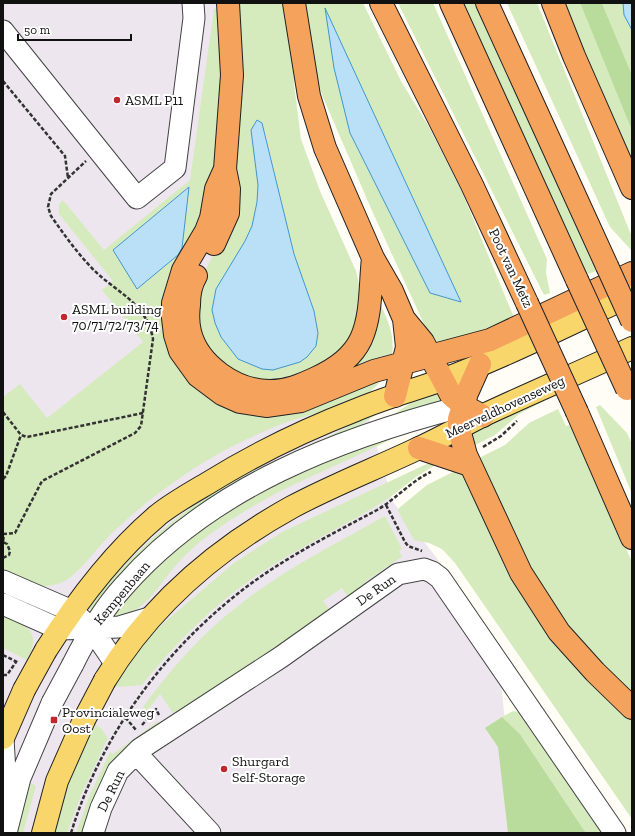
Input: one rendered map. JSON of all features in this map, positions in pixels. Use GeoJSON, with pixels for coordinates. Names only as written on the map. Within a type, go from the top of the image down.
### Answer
{"type":"FeatureCollection","features":[{"type":"Feature","properties":{"kind":"highway"},"geometry":{"type":"LineString","coordinates":[[228,3],[232,75],[225,168],[229,189],[228,213],[220,235],[194,278],[189,295],[188,313],[190,332],[197,347],[220,374],[250,388],[268,391],[283,390],[299,386],[337,366],[352,352],[364,331],[368,313],[373,258]]}},
{"type":"Feature","properties":{"kind":"highway"},"geometry":{"type":"LineString","coordinates":[[294,3],[300,54],[308,96],[336,177],[373,258],[392,291],[404,319],[423,342],[451,395],[464,406],[483,416]]}},
{"type":"Feature","properties":{"kind":"highway","name":"Poot van Metz"},"geometry":{"type":"LineString","coordinates":[[381,3],[472,185],[527,303],[632,538]]}},
{"type":"Feature","properties":{"kind":"highway"},"geometry":{"type":"LineString","coordinates":[[452,3],[630,394]]}},
{"type":"Feature","properties":{"kind":"highway"},"geometry":{"type":"LineString","coordinates":[[487,3],[632,322]]}},
{"type":"Feature","properties":{"kind":"highway"},"geometry":{"type":"LineString","coordinates":[[553,3],[574,56],[632,188]]}},
{"type":"Feature","properties":{"kind":"highway"},"geometry":{"type":"LineString","coordinates":[[225,168],[216,189],[211,218],[206,231],[183,270],[173,304],[175,335],[180,351],[198,376],[222,394],[240,402],[266,406],[282,405],[301,401],[366,374],[490,340],[632,273]]}},
{"type":"Feature","properties":{"kind":"highway"},"geometry":{"type":"LineString","coordinates":[[395,396],[407,347],[404,319]]}},
{"type":"Feature","properties":{"kind":"highway"},"geometry":{"type":"LineString","coordinates":[[480,364],[464,406],[459,429],[464,460],[520,573],[559,632],[595,672],[632,708]]}},
{"type":"Feature","properties":{"kind":"highway"},"geometry":{"type":"LineString","coordinates":[[419,448],[464,460]]}},
{"type":"Feature","properties":{"kind":"main road"},"geometry":{"type":"LineString","coordinates":[[395,396],[442,380],[480,364],[632,295]]}},
{"type":"Feature","properties":{"kind":"main road","name":"Meerveldhovenseweg"},"geometry":{"type":"LineString","coordinates":[[149,618],[183,585],[251,532],[293,507],[459,429],[483,416],[632,348]]}},
{"type":"Feature","properties":{"kind":"main road","name":"Kempenbaan"},"geometry":{"type":"LineString","coordinates":[[3,738],[24,690],[46,650],[72,611],[128,543],[158,515],[196,490],[263,450],[356,410],[395,396]]}},
{"type":"Feature","properties":{"kind":"main road"},"geometry":{"type":"LineString","coordinates":[[43,833],[56,781],[84,720],[110,672],[127,645],[149,618]]}},
{"type":"Feature","properties":{"kind":"street"},"geometry":{"type":"LineString","coordinates":[[3,31],[137,198],[175,168],[190,60],[194,18],[193,3]]}},
{"type":"Feature","properties":{"kind":"street"},"geometry":{"type":"LineString","coordinates":[[351,439],[374,422],[387,408],[395,396]]}},
{"type":"Feature","properties":{"kind":"street"},"geometry":{"type":"LineString","coordinates":[[351,439],[412,419],[464,406]]}},
{"type":"Feature","properties":{"kind":"street","name":"Kempenbaan"},"geometry":{"type":"LineString","coordinates":[[7,826],[20,778],[52,703],[92,629],[124,586],[148,561],[202,516],[246,488],[351,439]]}},
{"type":"Feature","properties":{"kind":"street","name":"De Run"},"geometry":{"type":"LineString","coordinates":[[94,833],[101,808],[118,771],[136,753],[310,636],[398,574],[424,569],[432,572],[440,578],[615,833]]}},
{"type":"Feature","properties":{"kind":"street"},"geometry":{"type":"LineString","coordinates":[[3,582],[72,611],[92,629],[110,672]]}},
{"type":"Feature","properties":{"kind":"street"},"geometry":{"type":"LineString","coordinates":[[3,604],[59,630],[119,627],[149,618]]}},
{"type":"Feature","properties":{"kind":"street","name":"Kempenbaan"},"geometry":{"type":"LineString","coordinates":[[3,738],[7,826]]}},
{"type":"Feature","properties":{"kind":"street"},"geometry":{"type":"LineString","coordinates":[[136,753],[210,833]]}},
{"type":"Feature","properties":{"kind":"path"},"geometry":{"type":"LineString","coordinates":[[3,81],[65,156],[68,178]]}},
{"type":"Feature","properties":{"kind":"path"},"geometry":{"type":"LineString","coordinates":[[3,558],[9,555],[10,551],[9,547],[3,542],[4,534],[15,533],[19,528],[39,484],[135,433],[141,426],[154,339],[148,320],[144,312],[89,266],[51,216],[48,207],[51,194],[98,149]]}},
{"type":"Feature","properties":{"kind":"path"},"geometry":{"type":"LineString","coordinates":[[133,332],[148,320]]}},
{"type":"Feature","properties":{"kind":"path"},"geometry":{"type":"LineString","coordinates":[[3,412],[21,435],[27,437],[143,413]]}},
{"type":"Feature","properties":{"kind":"path","name":"Meerveldhovenseweg"},"geometry":{"type":"LineString","coordinates":[[125,717],[137,698],[176,650],[245,588],[285,561],[386,505],[418,479],[464,460],[495,440],[521,418]]}},
{"type":"Feature","properties":{"kind":"path"},"geometry":{"type":"LineString","coordinates":[[3,479],[6,476],[21,435]]}},
{"type":"Feature","properties":{"kind":"path"},"geometry":{"type":"LineString","coordinates":[[3,655],[21,664]]}},
{"type":"Feature","properties":{"kind":"path"},"geometry":{"type":"LineString","coordinates":[[3,675],[7,675],[16,662]]}},
{"type":"Feature","properties":{"kind":"path"},"geometry":{"type":"LineString","coordinates":[[108,707],[125,717],[137,731],[156,710]]}},
{"type":"Feature","properties":{"kind":"shaded area"},"geometry":{"type":"Polygon","coordinates":[[[3,3],[270,3],[329,282],[393,502],[436,557],[497,646],[517,833],[3,833],[3,3]]]}},
{"type":"Feature","properties":{"kind":"green space"},"geometry":{"type":"Polygon","coordinates":[[[237,3],[287,3],[293,46],[294,84],[301,139],[320,191],[356,271],[362,297],[359,323],[339,357],[277,385],[220,368],[195,328],[200,280],[217,248],[237,3]],[[265,131],[255,161],[258,185],[257,202],[252,226],[245,241],[216,289],[215,323],[221,337],[238,359],[318,333],[314,311],[294,254],[265,131]]]}},
{"type":"Feature","properties":{"kind":"green space"},"geometry":{"type":"Polygon","coordinates":[[[299,3],[363,3],[401,81],[429,127],[462,192],[515,320],[435,348],[373,213],[322,95],[312,61],[299,3]],[[325,10],[397,224],[430,293],[461,302],[325,10]]]}},
{"type":"Feature","properties":{"kind":"green space"},"geometry":{"type":"Polygon","coordinates":[[[398,3],[433,3],[547,259],[546,273],[550,293],[544,295],[398,3]]]}},
{"type":"Feature","properties":{"kind":"green space"},"geometry":{"type":"Polygon","coordinates":[[[463,3],[477,3],[598,270],[586,275],[463,3]]]}},
{"type":"Feature","properties":{"kind":"green space"},"geometry":{"type":"Polygon","coordinates":[[[507,3],[537,3],[632,237],[632,251],[610,227],[507,3]]]}},
{"type":"Feature","properties":{"kind":"green space"},"geometry":{"type":"Polygon","coordinates":[[[562,3],[580,3],[632,131],[632,164],[562,3]]]}},
{"type":"Feature","properties":{"kind":"green space"},"geometry":{"type":"Polygon","coordinates":[[[580,3],[602,3],[632,75],[632,131],[580,3]]]}},
{"type":"Feature","properties":{"kind":"green space"},"geometry":{"type":"Polygon","coordinates":[[[602,3],[623,3],[624,15],[632,30],[632,75],[602,3]]]}},
{"type":"Feature","properties":{"kind":"green space"},"geometry":{"type":"Polygon","coordinates":[[[220,8],[223,39],[215,164],[195,241],[197,383],[384,377],[365,395],[354,401],[290,421],[252,437],[229,448],[182,476],[125,521],[112,533],[78,571],[65,581],[49,586],[42,586],[19,581],[3,575],[3,397],[20,384],[47,418],[143,342],[102,290],[113,281],[59,214],[59,204],[63,200],[104,250],[190,180],[214,9],[220,8]],[[188,187],[114,250],[137,289],[178,255],[182,248],[188,187]]]}},
{"type":"Feature","properties":{"kind":"green space"},"geometry":{"type":"Polygon","coordinates":[[[216,217],[220,217],[216,229],[187,281],[181,305],[183,328],[187,339],[198,361],[206,371],[228,387],[254,396],[281,396],[307,388],[339,371],[356,356],[364,345],[372,326],[376,299],[379,301],[391,330],[393,345],[391,362],[356,373],[298,396],[278,400],[252,399],[240,396],[217,385],[207,377],[193,360],[185,345],[179,328],[178,302],[184,279],[207,238],[216,217]]]}},
{"type":"Feature","properties":{"kind":"green space"},"geometry":{"type":"Polygon","coordinates":[[[435,389],[449,404],[421,423],[382,444],[275,494],[254,506],[220,527],[192,549],[170,572],[144,604],[135,610],[110,621],[105,615],[193,527],[357,439],[421,396],[435,389]]]}},
{"type":"Feature","properties":{"kind":"green space"},"geometry":{"type":"Polygon","coordinates":[[[551,395],[552,397],[519,414],[495,435],[473,446],[472,432],[551,395]]]}},
{"type":"Feature","properties":{"kind":"green space"},"geometry":{"type":"Polygon","coordinates":[[[600,405],[627,433],[632,444],[632,494],[596,407],[600,405]]]}},
{"type":"Feature","properties":{"kind":"green space"},"geometry":{"type":"Polygon","coordinates":[[[380,409],[382,410],[347,435],[261,475],[94,613],[88,608],[102,589],[133,557],[165,528],[200,501],[246,474],[335,433],[380,409]]]}},
{"type":"Feature","properties":{"kind":"green space"},"geometry":{"type":"Polygon","coordinates":[[[558,409],[566,426],[570,425],[632,562],[632,695],[566,627],[528,569],[477,459],[505,445],[529,423],[558,409]]]}},
{"type":"Feature","properties":{"kind":"green space"},"geometry":{"type":"Polygon","coordinates":[[[433,461],[438,464],[388,498],[353,520],[268,568],[233,593],[185,636],[142,685],[119,687],[115,685],[126,667],[152,633],[234,563],[282,532],[433,461]]]}},
{"type":"Feature","properties":{"kind":"green space"},"geometry":{"type":"Polygon","coordinates":[[[459,469],[463,473],[514,577],[632,717],[632,819],[455,563],[442,549],[429,543],[414,540],[398,511],[399,508],[427,485],[459,469]]]}},
{"type":"Feature","properties":{"kind":"green space"},"geometry":{"type":"Polygon","coordinates":[[[385,516],[402,549],[399,551],[402,556],[365,582],[367,586],[348,597],[342,588],[323,601],[329,609],[328,612],[175,716],[160,694],[147,711],[143,707],[187,653],[224,617],[255,593],[291,569],[385,516]]]}},
{"type":"Feature","properties":{"kind":"green space"},"geometry":{"type":"Polygon","coordinates":[[[3,615],[26,627],[33,636],[33,643],[27,660],[3,648],[3,615]]]}},
{"type":"Feature","properties":{"kind":"green space"},"geometry":{"type":"Polygon","coordinates":[[[513,711],[519,712],[603,833],[586,833],[520,734],[502,717],[513,711]]]}},
{"type":"Feature","properties":{"kind":"green space"},"geometry":{"type":"Polygon","coordinates":[[[502,717],[520,734],[586,833],[508,833],[498,747],[485,728],[502,717]]]}},
{"type":"Feature","properties":{"kind":"green space"},"geometry":{"type":"Polygon","coordinates":[[[157,722],[160,726],[120,754],[84,833],[76,833],[90,794],[110,752],[113,754],[157,722]]]}},
{"type":"Feature","properties":{"kind":"green space"},"geometry":{"type":"Polygon","coordinates":[[[94,724],[101,728],[108,738],[81,795],[67,833],[53,833],[65,790],[94,724]]]}},
{"type":"Feature","properties":{"kind":"green space"},"geometry":{"type":"Polygon","coordinates":[[[27,781],[36,786],[23,833],[14,833],[27,781]]]}},
{"type":"Feature","properties":{"kind":"water"},"geometry":{"type":"Polygon","coordinates":[[[623,3],[632,3],[632,30],[624,15],[623,3]]]}},
{"type":"Feature","properties":{"kind":"water"},"geometry":{"type":"Polygon","coordinates":[[[325,8],[461,302],[430,293],[350,133],[334,68],[325,8]]]}},
{"type":"Feature","properties":{"kind":"water"},"geometry":{"type":"Polygon","coordinates":[[[257,120],[262,123],[294,254],[314,311],[318,333],[316,346],[307,357],[300,362],[273,370],[262,369],[238,359],[221,337],[215,323],[212,310],[216,289],[245,241],[252,226],[257,202],[258,185],[251,130],[257,120]]]}},
{"type":"Feature","properties":{"kind":"water"},"geometry":{"type":"Polygon","coordinates":[[[189,187],[182,248],[178,255],[137,289],[113,250],[189,187]]]}},
{"type":"Feature","properties":{"kind":"place","name":"ASML P11"},"geometry":{"type":"Point","coordinates":[117,100]}},
{"type":"Feature","properties":{"kind":"place","name":"ASML building 70/71/72/73/74"},"geometry":{"type":"Point","coordinates":[64,317]}},
{"type":"Feature","properties":{"kind":"place","name":"Provincialeweg Oost"},"geometry":{"type":"Point","coordinates":[54,720]}},
{"type":"Feature","properties":{"kind":"place","name":"Shurgard Self-Storage"},"geometry":{"type":"Point","coordinates":[224,769]}}]}
